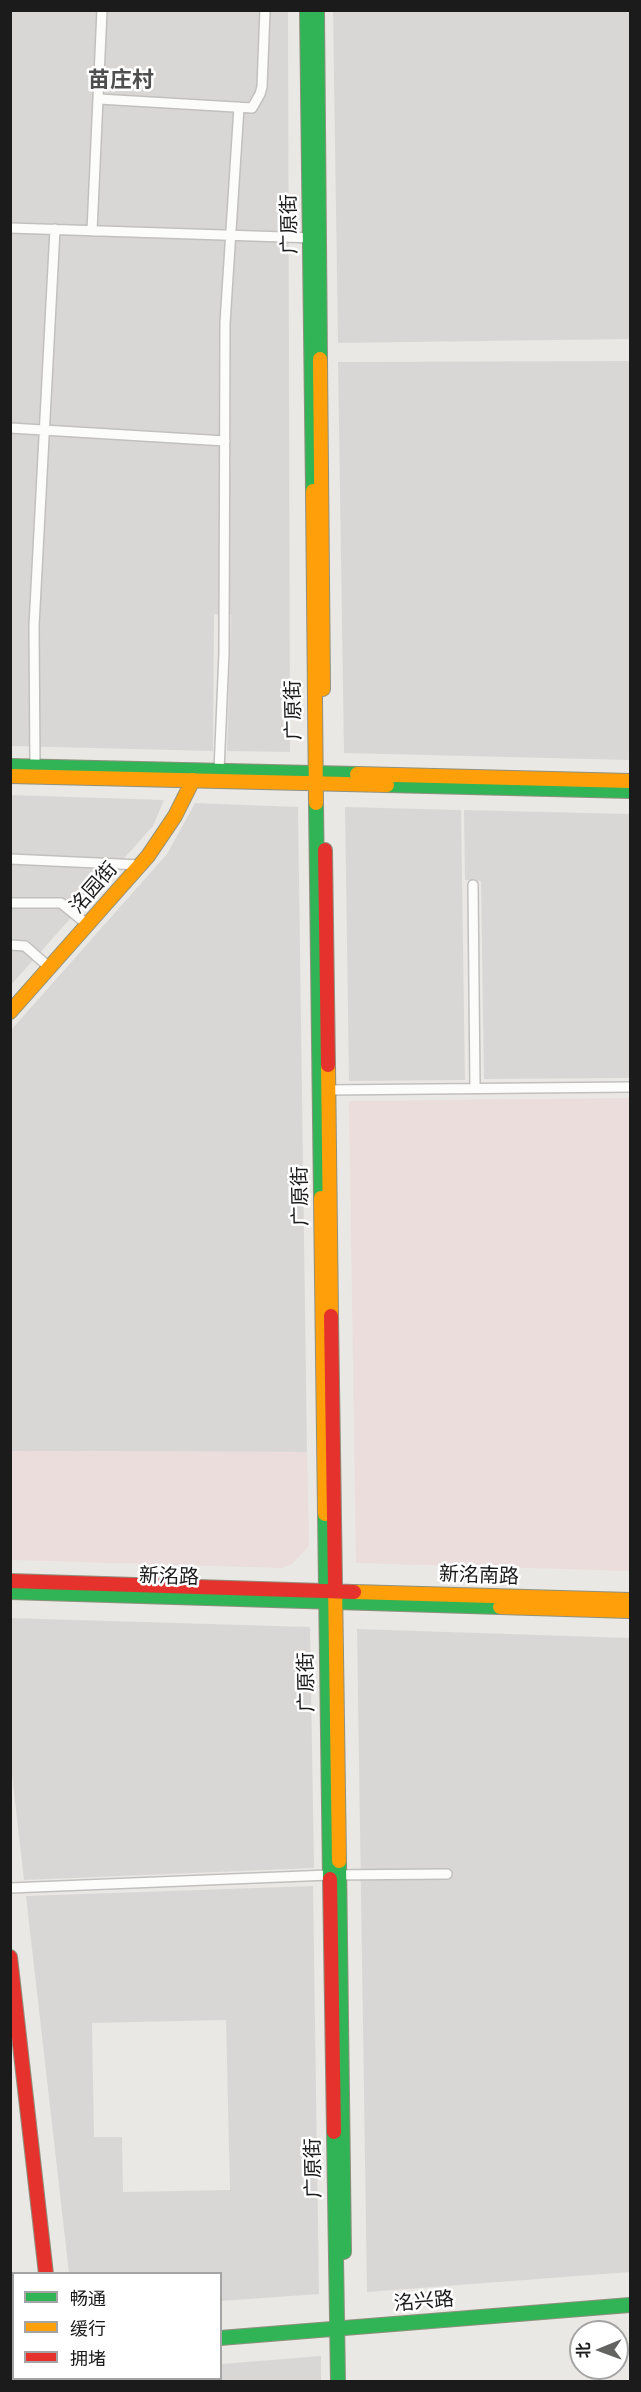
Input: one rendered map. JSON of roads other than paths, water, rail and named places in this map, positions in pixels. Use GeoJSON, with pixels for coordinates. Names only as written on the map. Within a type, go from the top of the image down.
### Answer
{"type":"FeatureCollection","features":[{"type":"Feature","properties":{"kind":"main road","name":"广原街"},"geometry":{"type":"LineString","coordinates":[[307,10],[314,238],[319,779],[341,2324],[338,2382]]}},
{"type":"Feature","properties":{"kind":"main road","name":"广原街"},"geometry":{"type":"LineString","coordinates":[[314,238],[317,10]]}},
{"type":"Feature","properties":{"kind":"main road"},"geometry":{"type":"LineString","coordinates":[[10,766],[219,771],[319,779],[630,791]]}},
{"type":"Feature","properties":{"kind":"main road"},"geometry":{"type":"LineString","coordinates":[[10,776],[193,780],[630,781]]}},
{"type":"Feature","properties":{"kind":"main road","name":"广原街"},"geometry":{"type":"LineString","coordinates":[[319,779],[329,1090],[331,1596]]}},
{"type":"Feature","properties":{"kind":"main road","name":"洺园街"},"geometry":{"type":"LineString","coordinates":[[10,1012],[140,865],[170,824],[193,780]]}},
{"type":"Feature","properties":{"kind":"main road","name":"新洺路"},"geometry":{"type":"LineString","coordinates":[[10,1581],[331,1596]]}},
{"type":"Feature","properties":{"kind":"main road","name":"新洺路"},"geometry":{"type":"LineString","coordinates":[[10,1592],[331,1596]]}},
{"type":"Feature","properties":{"kind":"main road","name":"新洺南路"},"geometry":{"type":"LineString","coordinates":[[331,1596],[630,1600]]}},
{"type":"Feature","properties":{"kind":"main road","name":"新洺南路"},"geometry":{"type":"LineString","coordinates":[[331,1596],[630,1611]]}},
{"type":"Feature","properties":{"kind":"main road"},"geometry":{"type":"LineString","coordinates":[[10,1957],[15,2031],[46,2272]]}},
{"type":"Feature","properties":{"kind":"main road","name":"洺兴路"},"geometry":{"type":"LineString","coordinates":[[222,2338],[341,2324],[630,2297]]}},
{"type":"Feature","properties":{"kind":"main road","name":"洺兴路"},"geometry":{"type":"LineString","coordinates":[[222,2330],[630,2305]]}},
{"type":"Feature","properties":{"kind":"main road","name":"广原街"},"geometry":{"type":"LineString","coordinates":[[341,2324],[348,2382]]}},
{"type":"Feature","properties":{"kind":"street"},"geometry":{"type":"LineString","coordinates":[[92,231],[102,10]]}},
{"type":"Feature","properties":{"kind":"street"},"geometry":{"type":"LineString","coordinates":[[99,99],[252,108],[260,94],[265,10]]}},
{"type":"Feature","properties":{"kind":"street"},"geometry":{"type":"LineString","coordinates":[[219,771],[224,653],[229,236],[239,107]]}},
{"type":"Feature","properties":{"kind":"street"},"geometry":{"type":"LineString","coordinates":[[10,228],[314,238]]}},
{"type":"Feature","properties":{"kind":"street"},"geometry":{"type":"LineString","coordinates":[[35,766],[34,626],[55,229]]}},
{"type":"Feature","properties":{"kind":"street"},"geometry":{"type":"LineString","coordinates":[[10,428],[225,441]]}},
{"type":"Feature","properties":{"kind":"street"},"geometry":{"type":"LineString","coordinates":[[10,859],[140,865]]}},
{"type":"Feature","properties":{"kind":"street"},"geometry":{"type":"LineString","coordinates":[[473,885],[475,1088]]}},
{"type":"Feature","properties":{"kind":"street"},"geometry":{"type":"LineString","coordinates":[[10,903],[61,903],[87,925]]}},
{"type":"Feature","properties":{"kind":"street"},"geometry":{"type":"LineString","coordinates":[[10,945],[25,946],[50,968]]}},
{"type":"Feature","properties":{"kind":"street"},"geometry":{"type":"LineString","coordinates":[[329,1090],[630,1087]]}},
{"type":"Feature","properties":{"kind":"street"},"geometry":{"type":"LineString","coordinates":[[10,1888],[334,1875],[447,1874]]}},
{"type":"Feature","properties":{"kind":"district","name":"苗庄村"},"geometry":{"type":"Point","coordinates":[121,81]}}]}
